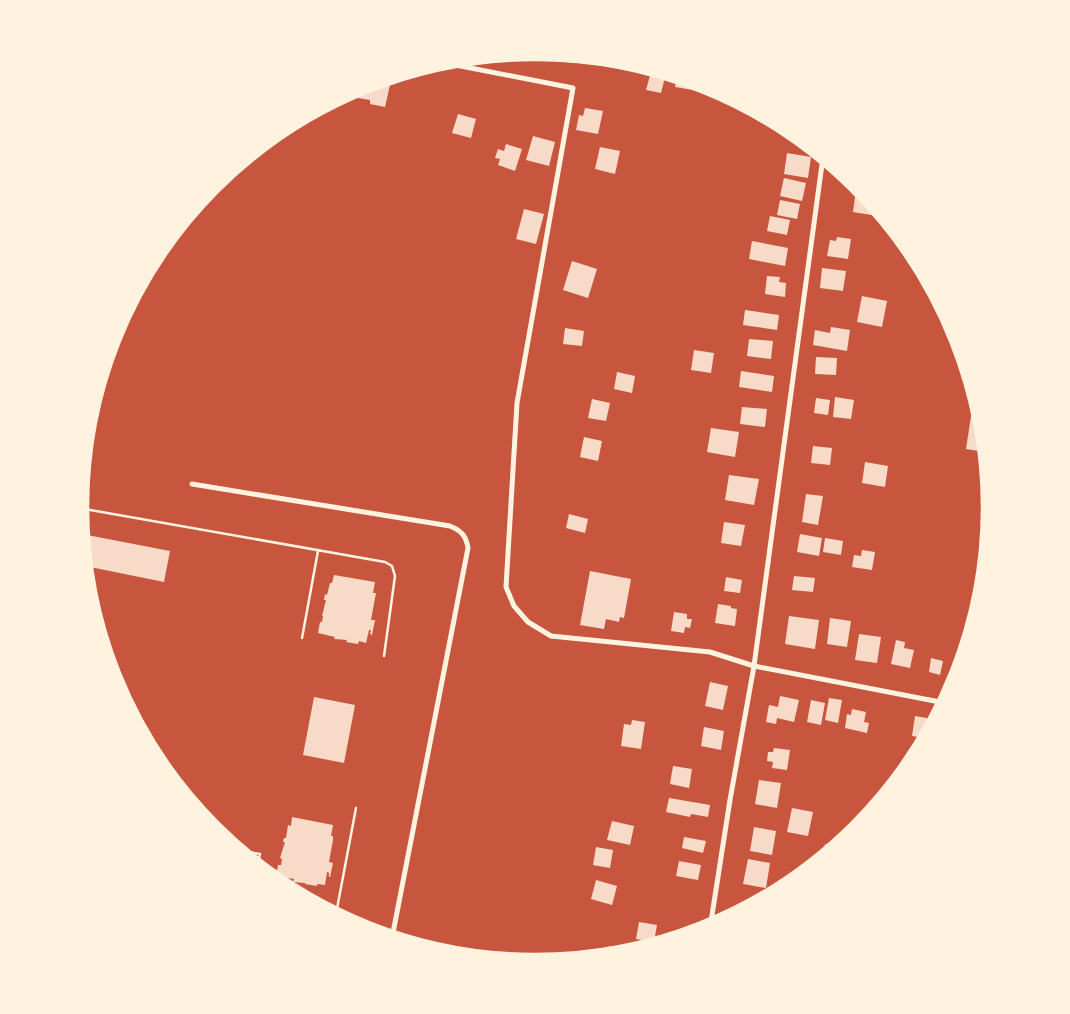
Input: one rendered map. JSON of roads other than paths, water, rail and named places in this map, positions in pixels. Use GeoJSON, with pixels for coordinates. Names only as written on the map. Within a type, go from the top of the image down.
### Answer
{"type":"FeatureCollection","features":[{"type":"Feature","properties":{"kind":"street"},"geometry":{"type":"LineString","coordinates":[[463,66],[573,88],[517,403],[506,587],[514,606],[528,622],[551,636],[710,652],[754,666],[938,702]]}},
{"type":"Feature","properties":{"kind":"street"},"geometry":{"type":"LineString","coordinates":[[712,917],[754,666],[822,164]]}},
{"type":"Feature","properties":{"kind":"street"},"geometry":{"type":"LineString","coordinates":[[192,484],[450,526],[460,530],[466,538],[468,548],[393,931]]}},
{"type":"Feature","properties":{"kind":"lane"},"geometry":{"type":"LineString","coordinates":[[88,510],[384,562],[392,566],[395,576],[384,656]]}},
{"type":"Feature","properties":{"kind":"lane"},"geometry":{"type":"LineString","coordinates":[[302,638],[318,551]]}},
{"type":"Feature","properties":{"kind":"lane"},"geometry":{"type":"LineString","coordinates":[[337,908],[356,808]]}},
{"type":"Feature","properties":{"kind":"lane"},"geometry":{"type":"LineString","coordinates":[[251,852],[260,854],[259,859]]}}]}
